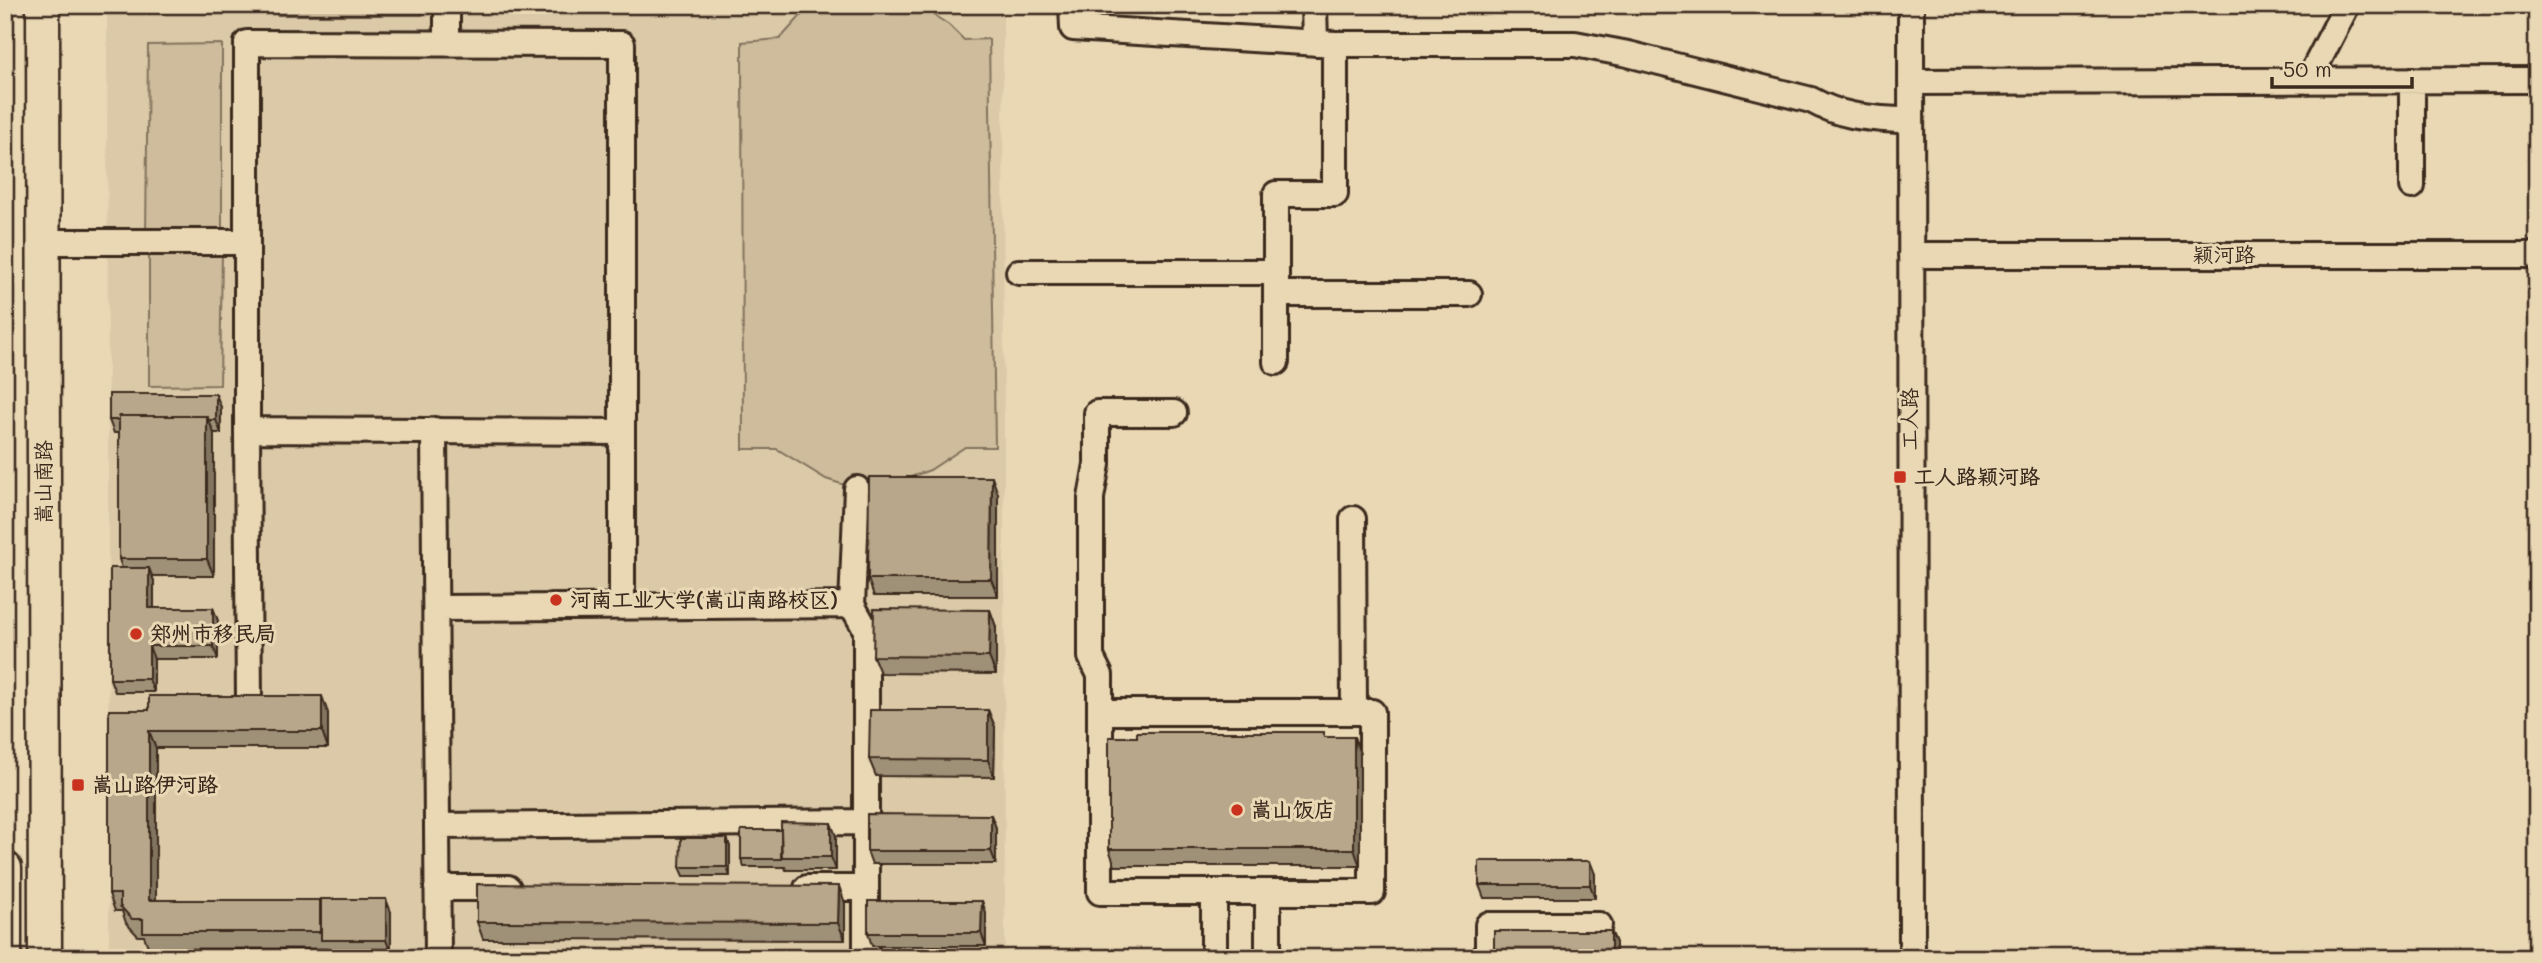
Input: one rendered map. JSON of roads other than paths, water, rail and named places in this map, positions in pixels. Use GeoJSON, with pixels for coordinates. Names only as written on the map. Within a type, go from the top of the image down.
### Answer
{"type":"FeatureCollection","features":[{"type":"Feature","properties":{"kind":"main road","name":"嵩山南路"},"geometry":{"type":"LineString","coordinates":[[43,5],[45,958]]}},
{"type":"Feature","properties":{"kind":"main road"},"geometry":{"type":"LineString","coordinates":[[5,868],[5,958]]}},
{"type":"Feature","properties":{"kind":"street"},"geometry":{"type":"LineString","coordinates":[[447,5],[447,43]]}},
{"type":"Feature","properties":{"kind":"street"},"geometry":{"type":"LineString","coordinates":[[1072,5],[1073,28],[1325,43],[1575,44],[1628,54],[1811,100],[1849,117],[1911,121]]}},
{"type":"Feature","properties":{"kind":"street"},"geometry":{"type":"LineString","coordinates":[[1276,362],[1276,194],[1335,194],[1325,43],[1314,5]]}},
{"type":"Feature","properties":{"kind":"street","name":"工人路"},"geometry":{"type":"LineString","coordinates":[[1911,5],[1912,958]]}},
{"type":"Feature","properties":{"kind":"street"},"geometry":{"type":"LineString","coordinates":[[2308,81],[2347,5]]}},
{"type":"Feature","properties":{"kind":"street"},"geometry":{"type":"LineString","coordinates":[[249,701],[247,43],[622,44],[622,607]]}},
{"type":"Feature","properties":{"kind":"street"},"geometry":{"type":"LineString","coordinates":[[2412,80],[2412,187]]}},
{"type":"Feature","properties":{"kind":"street"},"geometry":{"type":"LineString","coordinates":[[1911,82],[2537,80]]}},
{"type":"Feature","properties":{"kind":"street"},"geometry":{"type":"LineString","coordinates":[[43,242],[247,242]]}},
{"type":"Feature","properties":{"kind":"street","name":"颖河路"},"geometry":{"type":"LineString","coordinates":[[1911,255],[2537,255]]}},
{"type":"Feature","properties":{"kind":"street"},"geometry":{"type":"LineString","coordinates":[[1019,272],[1469,294]]}},
{"type":"Feature","properties":{"kind":"street"},"geometry":{"type":"LineString","coordinates":[[1100,712],[1372,712],[1372,892],[1100,892],[1100,712],[1100,675],[1091,657],[1091,498],[1097,464],[1097,413],[1174,413]]}},
{"type":"Feature","properties":{"kind":"street"},"geometry":{"type":"LineString","coordinates":[[247,430],[622,432]]}},
{"type":"Feature","properties":{"kind":"street"},"geometry":{"type":"LineString","coordinates":[[434,430],[438,958]]}},
{"type":"Feature","properties":{"kind":"street"},"geometry":{"type":"LineString","coordinates":[[857,489],[852,605],[866,630],[866,958]]}},
{"type":"Feature","properties":{"kind":"street"},"geometry":{"type":"LineString","coordinates":[[1353,519],[1354,712]]}},
{"type":"Feature","properties":{"kind":"street"},"geometry":{"type":"LineString","coordinates":[[436,608],[852,605]]}},
{"type":"Feature","properties":{"kind":"street"},"geometry":{"type":"LineString","coordinates":[[437,825],[866,822]]}},
{"type":"Feature","properties":{"kind":"street"},"geometry":{"type":"LineString","coordinates":[[437,888],[534,888]]}},
{"type":"Feature","properties":{"kind":"street"},"geometry":{"type":"LineString","coordinates":[[783,888],[866,888]]}},
{"type":"Feature","properties":{"kind":"street"},"geometry":{"type":"LineString","coordinates":[[1214,892],[1214,958]]}},
{"type":"Feature","properties":{"kind":"street"},"geometry":{"type":"LineString","coordinates":[[1268,892],[1268,958]]}},
{"type":"Feature","properties":{"kind":"street"},"geometry":{"type":"LineString","coordinates":[[1488,958],[1488,925],[1599,925]]}},
{"type":"Feature","properties":{"kind":"place","name":"工人路颖河路"},"geometry":{"type":"Point","coordinates":[1900,477]}},
{"type":"Feature","properties":{"kind":"place","name":"河南工业大学(嵩山南路校区)"},"geometry":{"type":"Point","coordinates":[556,600]}},
{"type":"Feature","properties":{"kind":"place","name":"郑州市移民局"},"geometry":{"type":"Point","coordinates":[136,634]}},
{"type":"Feature","properties":{"kind":"place","name":"嵩山路伊河路"},"geometry":{"type":"Point","coordinates":[78,785]}},
{"type":"Feature","properties":{"kind":"place","name":"嵩山饭店"},"geometry":{"type":"Point","coordinates":[1237,810]}}]}
